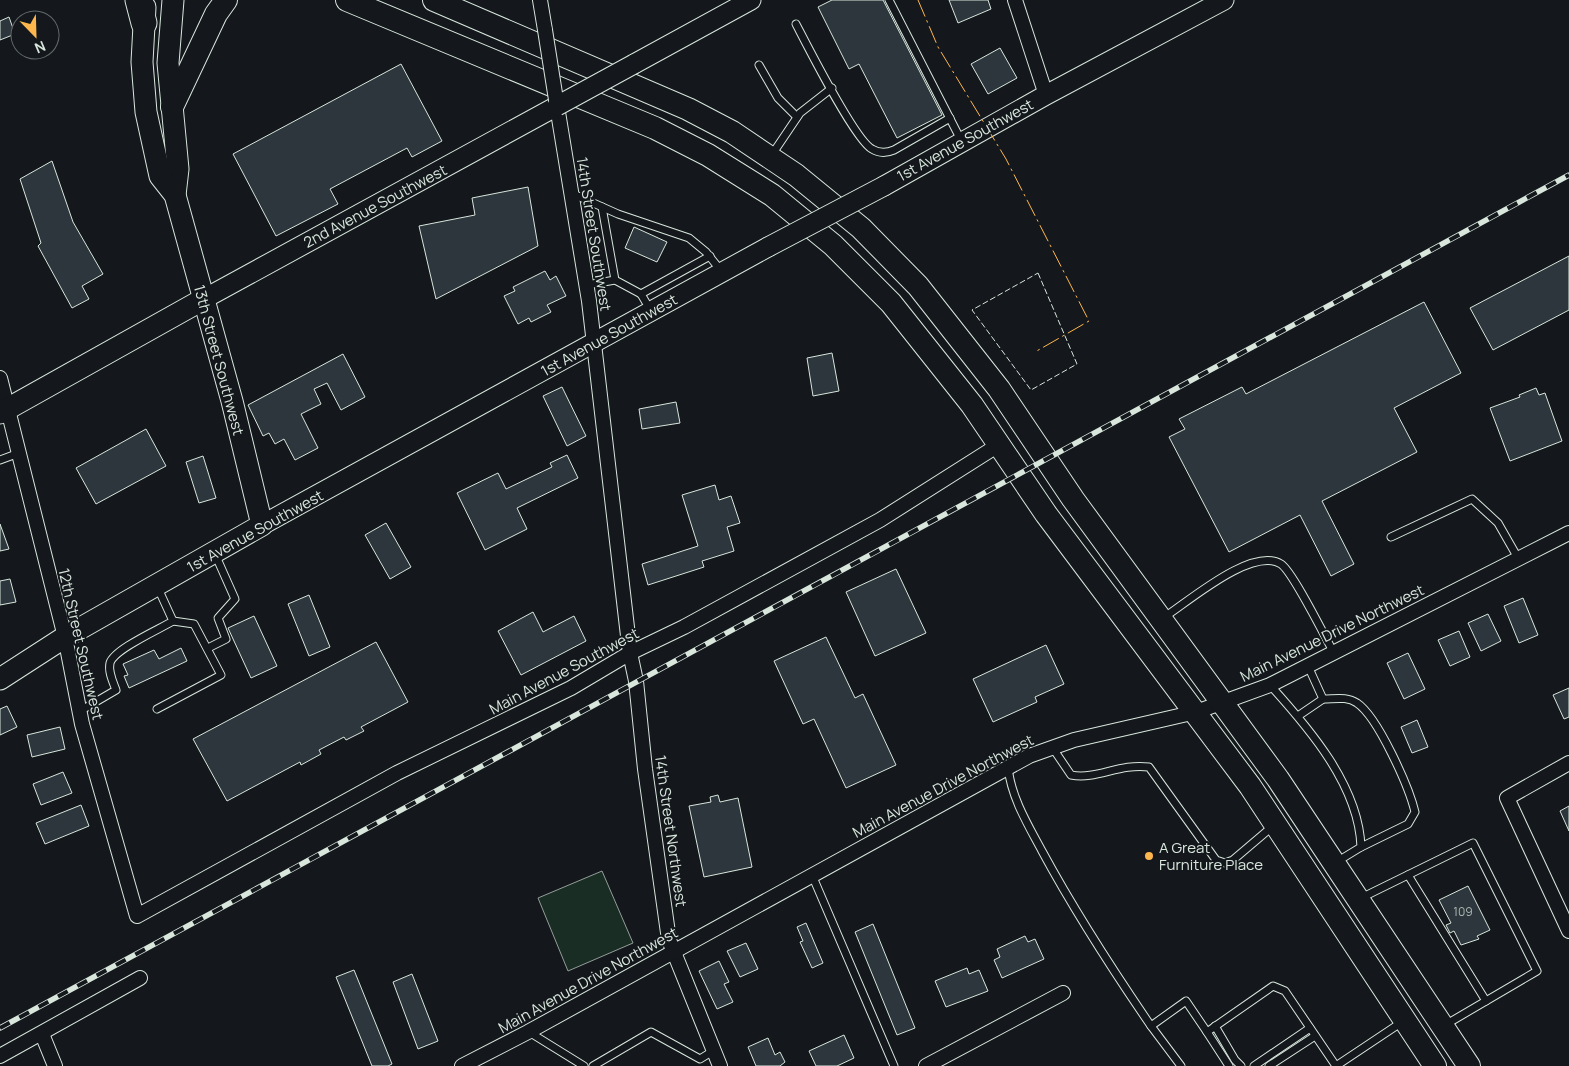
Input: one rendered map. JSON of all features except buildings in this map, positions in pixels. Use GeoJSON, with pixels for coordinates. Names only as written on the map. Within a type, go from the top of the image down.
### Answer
{"type":"FeatureCollection","features":[{"type":"Feature","properties":{"kind":"highway"},"geometry":{"type":"LineString","coordinates":[[172,106],[216,14],[226,0]]}},
{"type":"Feature","properties":{"kind":"highway"},"geometry":{"type":"LineString","coordinates":[[346,0],[655,128],[708,155],[772,195],[833,245],[891,303],[972,404],[1046,514],[1196,712],[1275,824],[1434,1066]]}},
{"type":"Feature","properties":{"kind":"highway"},"geometry":{"type":"LineString","coordinates":[[434,0],[688,109],[732,132],[796,176],[861,228],[918,286],[998,388],[1072,498],[1278,779],[1469,1066]]}},
{"type":"Feature","properties":{"kind":"highway"},"geometry":{"type":"LineString","coordinates":[[453,0],[476,18]]}},
{"type":"Feature","properties":{"kind":"main road","name":"13th Street Southwest"},"geometry":{"type":"LineString","coordinates":[[173,0],[168,63],[178,169],[175,196],[202,300],[232,401],[262,525]]}},
{"type":"Feature","properties":{"kind":"main road","name":"2nd Avenue Southwest"},"geometry":{"type":"LineString","coordinates":[[4,411],[202,300],[751,0]]}},
{"type":"Feature","properties":{"kind":"main road","name":"1st Avenue Southwest"},"geometry":{"type":"LineString","coordinates":[[0,679],[65,637],[262,525],[491,401],[592,343],[768,247],[884,186],[1046,95],[1224,0]]}},
{"type":"Feature","properties":{"kind":"main road","name":"13th Street Southwest"},"geometry":{"type":"LineString","coordinates":[[143,8],[142,62],[146,112],[160,176],[175,196]]}},
{"type":"Feature","properties":{"kind":"street","name":"14th Street Southwest"},"geometry":{"type":"LineString","coordinates":[[540,0],[587,285],[592,343],[630,653],[636,681]]}},
{"type":"Feature","properties":{"kind":"street"},"geometry":{"type":"LineString","coordinates":[[1015,0],[1046,95]]}},
{"type":"Feature","properties":{"kind":"street","name":"12th Street Southwest"},"geometry":{"type":"LineString","coordinates":[[0,378],[4,411],[19,452],[65,637],[80,711],[137,916]]}},
{"type":"Feature","properties":{"kind":"street","name":"Main Avenue Southwest"},"geometry":{"type":"LineString","coordinates":[[137,916],[366,790],[571,688],[630,653],[684,627],[880,520],[1000,444]]}},
{"type":"Feature","properties":{"kind":"street","name":"Main Avenue Drive Northwest"},"geometry":{"type":"LineString","coordinates":[[462,1066],[528,1032],[1008,766],[1052,747],[1196,712],[1270,685],[1569,532]]}},
{"type":"Feature","properties":{"kind":"street","name":"14th Street Northwest"},"geometry":{"type":"LineString","coordinates":[[636,681],[645,769],[672,952],[720,1066]]}},
{"type":"Feature","properties":{"kind":"street"},"geometry":{"type":"LineString","coordinates":[[1569,763],[1507,798],[1569,932]]}},
{"type":"Feature","properties":{"kind":"street"},"geometry":{"type":"LineString","coordinates":[[0,1056],[140,978]]}},
{"type":"Feature","properties":{"kind":"street"},"geometry":{"type":"LineString","coordinates":[[926,1066],[1063,993]]}},
{"type":"Feature","properties":{"kind":"street"},"geometry":{"type":"LineString","coordinates":[[42,1034],[54,1066]]}},
{"type":"Feature","properties":{"kind":"lane"},"geometry":{"type":"LineString","coordinates":[[890,0],[962,142]]}},
{"type":"Feature","properties":{"kind":"lane"},"geometry":{"type":"LineString","coordinates":[[796,24],[865,143],[881,152],[894,150],[950,118]]}},
{"type":"Feature","properties":{"kind":"lane"},"geometry":{"type":"LineString","coordinates":[[759,64],[778,98],[797,117]]}},
{"type":"Feature","properties":{"kind":"lane"},"geometry":{"type":"LineString","coordinates":[[770,158],[797,117],[808,105],[832,88]]}},
{"type":"Feature","properties":{"kind":"lane"},"geometry":{"type":"LineString","coordinates":[[571,193],[602,207],[689,238],[710,256],[723,272]]}},
{"type":"Feature","properties":{"kind":"lane"},"geometry":{"type":"LineString","coordinates":[[602,207],[615,280]]}},
{"type":"Feature","properties":{"kind":"lane"},"geometry":{"type":"LineString","coordinates":[[641,294],[710,256]]}},
{"type":"Feature","properties":{"kind":"lane"},"geometry":{"type":"LineString","coordinates":[[587,285],[615,280],[641,294],[651,312]]}},
{"type":"Feature","properties":{"kind":"lane"},"geometry":{"type":"LineString","coordinates":[[0,460],[19,452]]}},
{"type":"Feature","properties":{"kind":"lane"},"geometry":{"type":"LineString","coordinates":[[1391,537],[1472,499],[1498,523],[1518,558]]}},
{"type":"Feature","properties":{"kind":"lane"},"geometry":{"type":"LineString","coordinates":[[208,648],[226,639],[218,618],[235,599],[215,553]]}},
{"type":"Feature","properties":{"kind":"lane"},"geometry":{"type":"LineString","coordinates":[[1161,620],[1232,572],[1258,560],[1270,559],[1282,564],[1293,580],[1334,653]]}},
{"type":"Feature","properties":{"kind":"lane"},"geometry":{"type":"LineString","coordinates":[[157,586],[173,621]]}},
{"type":"Feature","properties":{"kind":"lane"},"geometry":{"type":"LineString","coordinates":[[80,711],[116,690],[111,675],[110,662],[118,652],[173,621],[194,624],[221,675],[157,708]]}},
{"type":"Feature","properties":{"kind":"lane"},"geometry":{"type":"LineString","coordinates":[[1308,666],[1323,699]]}},
{"type":"Feature","properties":{"kind":"lane"},"geometry":{"type":"LineString","coordinates":[[1270,685],[1298,716],[1321,747],[1354,805],[1361,847]]}},
{"type":"Feature","properties":{"kind":"lane"},"geometry":{"type":"LineString","coordinates":[[1298,716],[1323,699],[1348,698],[1364,709],[1376,725],[1406,783],[1416,812],[1408,824],[1361,847],[1334,864]]}},
{"type":"Feature","properties":{"kind":"lane"},"geometry":{"type":"LineString","coordinates":[[1052,747],[1071,776],[1082,777],[1120,767],[1149,767],[1216,860],[1225,863],[1232,860],[1275,824]]}},
{"type":"Feature","properties":{"kind":"lane"},"geometry":{"type":"LineString","coordinates":[[1008,766],[1009,780],[1024,818],[1062,890],[1151,1026],[1181,1066]]}},
{"type":"Feature","properties":{"kind":"lane"},"geometry":{"type":"LineString","coordinates":[[1358,900],[1473,843],[1537,971],[1443,1026]]}},
{"type":"Feature","properties":{"kind":"lane"},"geometry":{"type":"LineString","coordinates":[[812,875],[894,1066]]}},
{"type":"Feature","properties":{"kind":"lane"},"geometry":{"type":"LineString","coordinates":[[1408,875],[1486,1001]]}},
{"type":"Feature","properties":{"kind":"lane"},"geometry":{"type":"LineString","coordinates":[[1207,1032],[1273,986],[1285,992],[1336,1066],[1405,1020]]}},
{"type":"Feature","properties":{"kind":"lane"},"geometry":{"type":"LineString","coordinates":[[1151,1026],[1186,1000],[1229,1066]]}},
{"type":"Feature","properties":{"kind":"lane"},"geometry":{"type":"LineString","coordinates":[[1215,1026],[1235,1060],[1241,1066]]}},
{"type":"Feature","properties":{"kind":"lane"},"geometry":{"type":"LineString","coordinates":[[1254,1066],[1310,1028]]}},
{"type":"Feature","properties":{"kind":"lane"},"geometry":{"type":"LineString","coordinates":[[528,1032],[584,1066]]}},
{"type":"Feature","properties":{"kind":"lane"},"geometry":{"type":"LineString","coordinates":[[593,1066],[651,1032],[700,1059],[713,1051]]}},
{"type":"Feature","properties":{"kind":"lane"},"geometry":{"type":"LineString","coordinates":[[1269,1066],[1315,1036]]}},
{"type":"Feature","properties":{"kind":"green space"},"geometry":{"type":"Polygon","coordinates":[[[602,871],[633,943],[568,971],[538,898],[602,871]]]}},
{"type":"Feature","properties":{"kind":"railway"},"geometry":{"type":"LineString","coordinates":[[0,1028],[1569,175]]}},
{"type":"Feature","properties":{"kind":"fence"},"geometry":{"type":"LineString","coordinates":[[1038,273],[1077,364],[1031,390],[972,310],[1038,273]]}},
{"type":"Feature","properties":{"kind":"power"},"geometry":{"type":"LineString","coordinates":[[918,0],[938,47],[1006,159],[1089,321],[1035,352]]}},
{"type":"Feature","properties":{"kind":"place","name":"A Great Furniture Place"},"geometry":{"type":"Point","coordinates":[1149,856]}}]}
